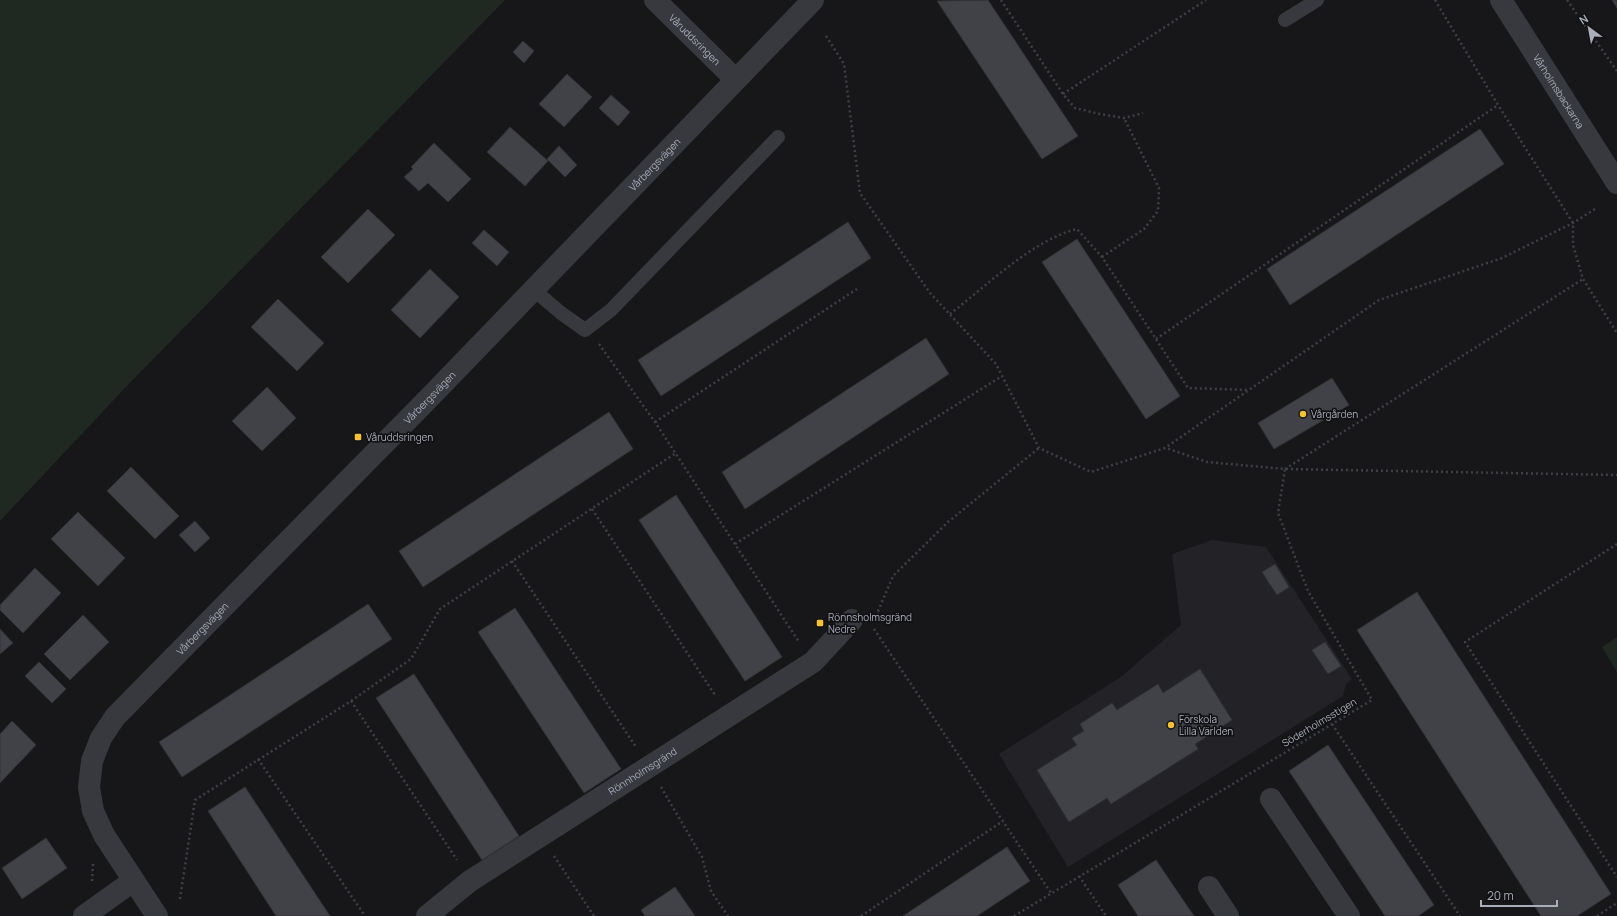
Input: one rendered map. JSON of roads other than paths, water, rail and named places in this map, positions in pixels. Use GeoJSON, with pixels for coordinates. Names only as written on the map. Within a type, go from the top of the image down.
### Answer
{"type":"FeatureCollection","features":[{"type":"Feature","properties":{"kind":"street","name":"Våruddsringen"},"geometry":{"type":"LineString","coordinates":[[655,0],[735,79]]}},
{"type":"Feature","properties":{"kind":"street","name":"Vårbergsvägen"},"geometry":{"type":"LineString","coordinates":[[156,916],[104,835],[93,811],[89,787],[92,761],[101,738],[120,712],[534,290],[735,79],[813,0]]}},
{"type":"Feature","properties":{"kind":"street","name":"Vårholmsbackarna"},"geometry":{"type":"LineString","coordinates":[[1501,0],[1617,183]]}},
{"type":"Feature","properties":{"kind":"street","name":"Rönnholmsgränd"},"geometry":{"type":"LineString","coordinates":[[427,916],[470,881],[813,662],[862,623]]}},
{"type":"Feature","properties":{"kind":"street"},"geometry":{"type":"LineString","coordinates":[[1272,799],[1349,916]]}},
{"type":"Feature","properties":{"kind":"street"},"geometry":{"type":"LineString","coordinates":[[84,916],[133,881]]}},
{"type":"Feature","properties":{"kind":"street"},"geometry":{"type":"LineString","coordinates":[[1209,887],[1228,916]]}},
{"type":"Feature","properties":{"kind":"lane"},"geometry":{"type":"LineString","coordinates":[[1285,20],[1317,0]]}},
{"type":"Feature","properties":{"kind":"lane"},"geometry":{"type":"LineString","coordinates":[[534,290],[561,313],[585,330],[611,310],[778,137]]}},
{"type":"Feature","properties":{"kind":"place","name":"Vårgården"},"geometry":{"type":"Point","coordinates":[1303,414]}},
{"type":"Feature","properties":{"kind":"place","name":"Våruddsringen"},"geometry":{"type":"Point","coordinates":[358,437]}},
{"type":"Feature","properties":{"kind":"place","name":"Rönnsholmsgränd Nedre"},"geometry":{"type":"Point","coordinates":[820,623]}},
{"type":"Feature","properties":{"kind":"place","name":"Förskola Lilla Världen"},"geometry":{"type":"Point","coordinates":[1171,725]}}]}
